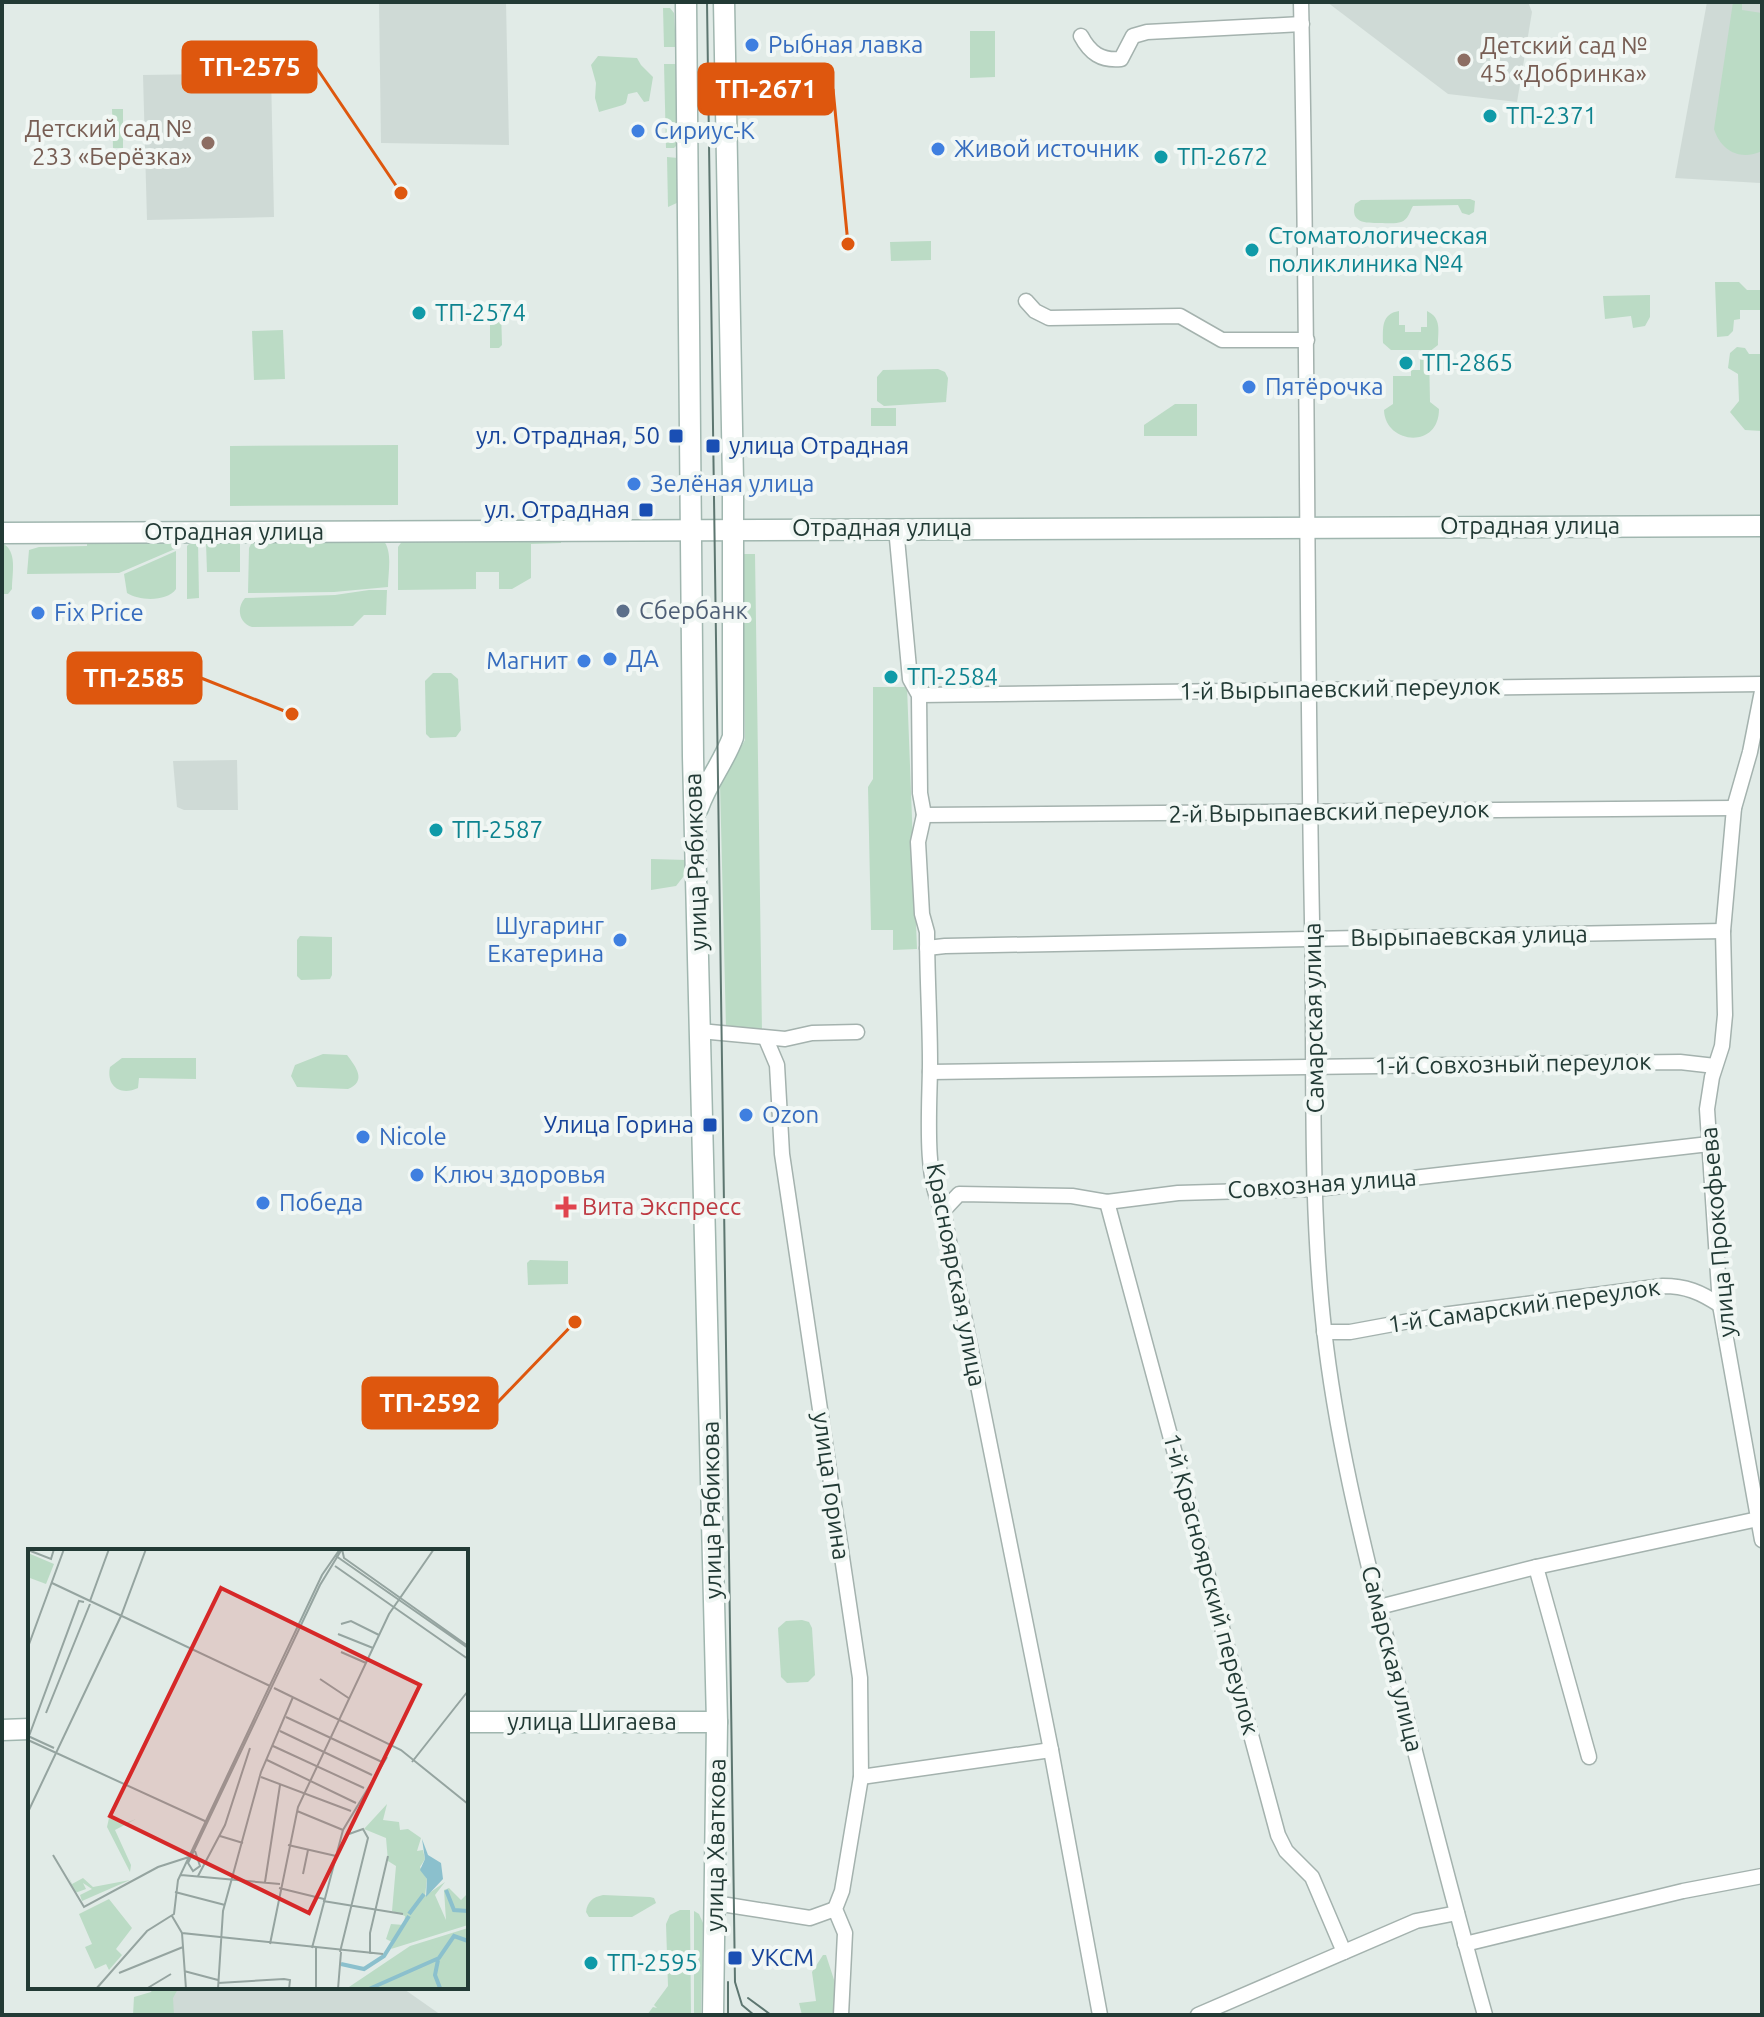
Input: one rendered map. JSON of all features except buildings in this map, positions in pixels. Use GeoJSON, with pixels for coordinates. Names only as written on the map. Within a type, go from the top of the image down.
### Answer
{"type":"FeatureCollection","features":[{"type":"Feature","properties":{"kind":"main road","name":"улица Рябикова"},"geometry":{"type":"LineString","coordinates":[[686,2],[696,816],[717,1722]]}},
{"type":"Feature","properties":{"kind":"main road"},"geometry":{"type":"LineString","coordinates":[[696,816],[703,793],[733,737],[733,529],[724,2]]}},
{"type":"Feature","properties":{"kind":"main road","name":"Отрадная улица"},"geometry":{"type":"LineString","coordinates":[[2,533],[1762,526]]}},
{"type":"Feature","properties":{"kind":"main road","name":"улица Шигаева"},"geometry":{"type":"LineString","coordinates":[[468,1722],[717,1722]]}},
{"type":"Feature","properties":{"kind":"main road","name":"улица Хваткова"},"geometry":{"type":"LineString","coordinates":[[713,2015],[717,1722]]}},
{"type":"Feature","properties":{"kind":"main road"},"geometry":{"type":"LineString","coordinates":[[2,1730],[28,1729]]}},
{"type":"Feature","properties":{"kind":"street","name":"Самарская улица"},"geometry":{"type":"LineString","coordinates":[[1301,2],[1316,1189],[1324,1332],[1341,1445],[1379,1607],[1485,2015]]}},
{"type":"Feature","properties":{"kind":"street"},"geometry":{"type":"LineString","coordinates":[[1081,36],[1093,53],[1111,60],[1121,59],[1133,36],[1147,32],[1302,24]]}},
{"type":"Feature","properties":{"kind":"street"},"geometry":{"type":"LineString","coordinates":[[1026,301],[1035,311],[1049,318],[1180,316],[1222,340],[1307,340]]}},
{"type":"Feature","properties":{"kind":"street","name":"Красноярская улица"},"geometry":{"type":"LineString","coordinates":[[896,528],[910,679],[919,695],[920,793],[924,815],[917,835],[927,948],[933,1177],[937,1200],[943,1211],[1051,1750],[1100,2015]]}},
{"type":"Feature","properties":{"kind":"street","name":"1-й Вырыпаевский переулок"},"geometry":{"type":"LineString","coordinates":[[919,695],[1762,684]]}},
{"type":"Feature","properties":{"kind":"street"},"geometry":{"type":"LineString","coordinates":[[1715,1066],[1722,1046],[1725,1015],[1723,931],[1734,808],[1750,752],[1762,691]]}},
{"type":"Feature","properties":{"kind":"street","name":"2-й Вырыпаевский переулок"},"geometry":{"type":"LineString","coordinates":[[924,815],[1734,808]]}},
{"type":"Feature","properties":{"kind":"street","name":"Вырыпаевская улица"},"geometry":{"type":"LineString","coordinates":[[927,948],[1723,931]]}},
{"type":"Feature","properties":{"kind":"street"},"geometry":{"type":"LineString","coordinates":[[700,1031],[766,1039],[824,1032],[857,1032]]}},
{"type":"Feature","properties":{"kind":"street","name":"улица Горина"},"geometry":{"type":"LineString","coordinates":[[766,1039],[777,1065],[782,1154],[860,1678],[861,1777],[842,1891],[835,1909]]}},
{"type":"Feature","properties":{"kind":"street","name":"1-й Совхозный переулок"},"geometry":{"type":"LineString","coordinates":[[930,1072],[1680,1062],[1715,1066]]}},
{"type":"Feature","properties":{"kind":"street","name":"улица Прокофьева"},"geometry":{"type":"LineString","coordinates":[[1715,1066],[1707,1109],[1720,1305],[1762,1540]]}},
{"type":"Feature","properties":{"kind":"street","name":"Совхозная улица"},"geometry":{"type":"LineString","coordinates":[[959,1194],[1072,1196],[1107,1202],[1178,1193],[1316,1189],[1709,1144]]}},
{"type":"Feature","properties":{"kind":"street"},"geometry":{"type":"LineString","coordinates":[[933,1177],[959,1194],[943,1211]]}},
{"type":"Feature","properties":{"kind":"street","name":"1-й Красноярский переулок"},"geometry":{"type":"LineString","coordinates":[[1107,1202],[1278,1835],[1286,1851],[1312,1877],[1344,1952]]}},
{"type":"Feature","properties":{"kind":"street","name":"1-й Самарский переулок"},"geometry":{"type":"LineString","coordinates":[[1324,1332],[1350,1332],[1442,1315],[1663,1286],[1684,1286],[1720,1305]]}},
{"type":"Feature","properties":{"kind":"street"},"geometry":{"type":"LineString","coordinates":[[1379,1607],[1536,1567],[1758,1519]]}},
{"type":"Feature","properties":{"kind":"street"},"geometry":{"type":"LineString","coordinates":[[1536,1567],[1589,1757]]}},
{"type":"Feature","properties":{"kind":"street"},"geometry":{"type":"LineString","coordinates":[[861,1777],[1051,1750]]}},
{"type":"Feature","properties":{"kind":"street"},"geometry":{"type":"LineString","coordinates":[[1465,1944],[1683,1891],[1762,1876]]}},
{"type":"Feature","properties":{"kind":"street"},"geometry":{"type":"LineString","coordinates":[[715,1903],[810,1918],[835,1909],[845,1933],[841,2015]]}},
{"type":"Feature","properties":{"kind":"street"},"geometry":{"type":"LineString","coordinates":[[1198,2015],[1416,1921],[1457,1913]]}},
{"type":"Feature","properties":{"kind":"shaded area"},"geometry":{"type":"Polygon","coordinates":[[[506,2],[509,145],[381,143],[379,3],[506,2]]]}},
{"type":"Feature","properties":{"kind":"shaded area","name":"Детский сад № 45 «Добринка»"},"geometry":{"type":"Polygon","coordinates":[[[1327,2],[1528,2],[1532,12],[1517,102],[1448,94],[1327,2]]]}},
{"type":"Feature","properties":{"kind":"shaded area"},"geometry":{"type":"Polygon","coordinates":[[[1707,2],[1762,2],[1762,186],[1760,183],[1675,178],[1707,2]]]}},
{"type":"Feature","properties":{"kind":"shaded area","name":"Детский сад № 233 «Берёзка»"},"geometry":{"type":"Polygon","coordinates":[[[271,73],[274,217],[147,220],[143,75],[271,73]]]}},
{"type":"Feature","properties":{"kind":"shaded area"},"geometry":{"type":"Polygon","coordinates":[[[237,760],[238,810],[184,810],[177,807],[173,761],[237,760]]]}},
{"type":"Feature","properties":{"kind":"shaded area"},"geometry":{"type":"Polygon","coordinates":[[[161,1989],[404,1989],[441,2015],[142,2015],[161,1989]]]}},
{"type":"Feature","properties":{"kind":"green space"},"geometry":{"type":"Polygon","coordinates":[[[1733,2],[1742,2],[1742,10],[1762,13],[1762,151],[1746,155],[1726,148],[1714,129],[1733,2]]]}},
{"type":"Feature","properties":{"kind":"green space"},"geometry":{"type":"Polygon","coordinates":[[[663,8],[670,8],[674,13],[676,47],[664,47],[663,8]]]}},
{"type":"Feature","properties":{"kind":"green space"},"geometry":{"type":"Polygon","coordinates":[[[970,31],[995,31],[995,77],[970,78],[970,31]]]}},
{"type":"Feature","properties":{"kind":"green space"},"geometry":{"type":"Polygon","coordinates":[[[598,56],[637,58],[653,77],[649,101],[644,102],[637,92],[628,94],[623,105],[599,112],[591,65],[598,56]]]}},
{"type":"Feature","properties":{"kind":"green space"},"geometry":{"type":"Polygon","coordinates":[[[664,64],[677,64],[678,144],[674,148],[666,148],[664,64]]]}},
{"type":"Feature","properties":{"kind":"green space"},"geometry":{"type":"Polygon","coordinates":[[[112,109],[123,109],[123,148],[113,148],[112,109]]]}},
{"type":"Feature","properties":{"kind":"green space"},"geometry":{"type":"Polygon","coordinates":[[[667,157],[678,158],[679,202],[668,207],[667,157]]]}},
{"type":"Feature","properties":{"kind":"green space"},"geometry":{"type":"Polygon","coordinates":[[[1361,200],[1475,201],[1474,212],[1469,215],[1462,213],[1458,205],[1413,206],[1405,219],[1396,223],[1360,221],[1354,210],[1355,204],[1361,200]]]}},
{"type":"Feature","properties":{"kind":"green space"},"geometry":{"type":"Polygon","coordinates":[[[931,241],[931,260],[891,261],[890,242],[931,241]]]}},
{"type":"Feature","properties":{"kind":"green space"},"geometry":{"type":"Polygon","coordinates":[[[1715,282],[1739,282],[1747,290],[1762,290],[1762,310],[1740,310],[1740,319],[1734,320],[1733,331],[1728,336],[1717,337],[1715,282]]]}},
{"type":"Feature","properties":{"kind":"green space"},"geometry":{"type":"Polygon","coordinates":[[[1650,295],[1650,317],[1645,326],[1633,328],[1631,316],[1605,319],[1603,296],[1650,295]]]}},
{"type":"Feature","properties":{"kind":"green space"},"geometry":{"type":"Polygon","coordinates":[[[490,301],[497,302],[501,309],[502,345],[499,348],[490,348],[490,301]]]}},
{"type":"Feature","properties":{"kind":"green space"},"geometry":{"type":"Polygon","coordinates":[[[1399,311],[1399,325],[1405,325],[1405,332],[1421,332],[1421,327],[1427,327],[1427,311],[1435,317],[1438,325],[1438,345],[1429,352],[1430,402],[1439,409],[1437,422],[1431,431],[1412,438],[1393,430],[1384,410],[1393,404],[1393,376],[1411,376],[1411,370],[1420,370],[1420,350],[1391,350],[1383,343],[1386,318],[1399,311]]]}},
{"type":"Feature","properties":{"kind":"green space"},"geometry":{"type":"Polygon","coordinates":[[[283,330],[285,379],[254,380],[252,331],[283,330]]]}},
{"type":"Feature","properties":{"kind":"green space"},"geometry":{"type":"Polygon","coordinates":[[[1737,347],[1745,348],[1749,354],[1762,354],[1762,431],[1745,430],[1730,412],[1739,401],[1738,374],[1728,368],[1730,353],[1737,347]]]}},
{"type":"Feature","properties":{"kind":"green space"},"geometry":{"type":"Polygon","coordinates":[[[938,369],[945,372],[948,378],[946,402],[884,406],[877,401],[877,377],[883,370],[938,369]]]}},
{"type":"Feature","properties":{"kind":"green space"},"geometry":{"type":"Polygon","coordinates":[[[1175,404],[1197,404],[1197,436],[1144,436],[1144,425],[1175,404]]]}},
{"type":"Feature","properties":{"kind":"green space"},"geometry":{"type":"Polygon","coordinates":[[[871,408],[896,408],[896,426],[871,426],[871,408]]]}},
{"type":"Feature","properties":{"kind":"green space"},"geometry":{"type":"Polygon","coordinates":[[[398,445],[398,505],[230,506],[230,446],[398,445]]]}},
{"type":"Feature","properties":{"kind":"green space"},"geometry":{"type":"Polygon","coordinates":[[[561,537],[561,543],[531,544],[531,578],[512,589],[499,589],[499,572],[476,572],[476,589],[398,590],[398,547],[403,540],[561,537]]]}},
{"type":"Feature","properties":{"kind":"green space"},"geometry":{"type":"Polygon","coordinates":[[[383,540],[389,556],[388,587],[334,592],[248,593],[249,548],[252,542],[383,540]]]}},
{"type":"Feature","properties":{"kind":"green space"},"geometry":{"type":"Polygon","coordinates":[[[87,541],[169,541],[175,549],[119,573],[27,574],[29,550],[87,546],[87,541]]]}},
{"type":"Feature","properties":{"kind":"green space"},"geometry":{"type":"Polygon","coordinates":[[[198,541],[199,598],[187,599],[187,546],[198,541]]]}},
{"type":"Feature","properties":{"kind":"green space"},"geometry":{"type":"Polygon","coordinates":[[[208,541],[240,541],[240,572],[207,572],[208,541]]]}},
{"type":"Feature","properties":{"kind":"green space"},"geometry":{"type":"Polygon","coordinates":[[[2,543],[10,551],[13,563],[12,589],[8,594],[2,594],[2,543]]]}},
{"type":"Feature","properties":{"kind":"green space"},"geometry":{"type":"Polygon","coordinates":[[[176,551],[176,589],[172,593],[153,599],[127,593],[124,574],[176,551]]]}},
{"type":"Feature","properties":{"kind":"green space"},"geometry":{"type":"Polygon","coordinates":[[[742,554],[755,554],[762,1033],[726,1028],[720,784],[745,740],[742,554]]]}},
{"type":"Feature","properties":{"kind":"green space"},"geometry":{"type":"Polygon","coordinates":[[[387,590],[386,615],[364,615],[353,626],[252,627],[240,615],[240,606],[245,598],[335,595],[387,590]]]}},
{"type":"Feature","properties":{"kind":"green space"},"geometry":{"type":"Polygon","coordinates":[[[433,673],[451,673],[458,679],[461,730],[456,737],[430,738],[426,734],[425,681],[433,673]]]}},
{"type":"Feature","properties":{"kind":"green space"},"geometry":{"type":"Polygon","coordinates":[[[873,687],[907,687],[917,949],[893,950],[893,930],[871,930],[868,787],[873,779],[873,687]]]}},
{"type":"Feature","properties":{"kind":"green space"},"geometry":{"type":"Polygon","coordinates":[[[651,859],[687,860],[687,872],[676,886],[651,890],[651,859]]]}},
{"type":"Feature","properties":{"kind":"green space"},"geometry":{"type":"Polygon","coordinates":[[[300,936],[332,937],[330,979],[301,980],[297,976],[297,940],[300,936]]]}},
{"type":"Feature","properties":{"kind":"green space"},"geometry":{"type":"Polygon","coordinates":[[[323,1054],[347,1055],[358,1074],[354,1086],[348,1089],[297,1087],[291,1076],[295,1065],[323,1054]]]}},
{"type":"Feature","properties":{"kind":"green space"},"geometry":{"type":"Polygon","coordinates":[[[122,1058],[196,1058],[196,1079],[139,1078],[138,1088],[121,1090],[113,1085],[109,1074],[110,1067],[122,1058]]]}},
{"type":"Feature","properties":{"kind":"green space"},"geometry":{"type":"Polygon","coordinates":[[[530,1260],[568,1261],[568,1284],[528,1285],[527,1263],[530,1260]]]}},
{"type":"Feature","properties":{"kind":"green space"},"geometry":{"type":"Polygon","coordinates":[[[786,1621],[809,1622],[812,1628],[815,1675],[808,1682],[787,1683],[781,1677],[778,1628],[786,1621]]]}},
{"type":"Feature","properties":{"kind":"green space"},"geometry":{"type":"Polygon","coordinates":[[[603,1895],[650,1897],[656,1903],[632,1917],[589,1917],[586,1912],[589,1903],[603,1895]]]}},
{"type":"Feature","properties":{"kind":"green space"},"geometry":{"type":"Polygon","coordinates":[[[680,1910],[690,1910],[691,2015],[647,2015],[653,2007],[657,2008],[654,2005],[668,1986],[666,1924],[670,1915],[680,1910]]]}},
{"type":"Feature","properties":{"kind":"green space"},"geometry":{"type":"Polygon","coordinates":[[[694,1911],[703,1923],[701,2015],[694,2015],[694,1911]]]}},
{"type":"Feature","properties":{"kind":"green space"},"geometry":{"type":"Polygon","coordinates":[[[826,1955],[837,1989],[835,2015],[802,2015],[799,2003],[816,2001],[812,1972],[826,1955]]]}},
{"type":"Feature","properties":{"kind":"green space"},"geometry":{"type":"Polygon","coordinates":[[[153,1989],[178,1989],[173,1998],[174,2015],[133,2015],[134,1997],[153,1989]]]}},
{"type":"Feature","properties":{"kind":"tram line"},"geometry":{"type":"LineString","coordinates":[[707,2],[735,1982],[742,2005],[754,2015]]}},
{"type":"Feature","properties":{"kind":"tram line"},"geometry":{"type":"LineString","coordinates":[[728,1982],[728,2015]]}},
{"type":"Feature","properties":{"kind":"tram line"},"geometry":{"type":"LineString","coordinates":[[748,1998],[771,2015]]}},
{"type":"Feature","properties":{"kind":"place","name":"Рыбная лавка"},"geometry":{"type":"Point","coordinates":[752,45]}},
{"type":"Feature","properties":{"kind":"place","name":"Детский сад № 45 «Добринка»"},"geometry":{"type":"Point","coordinates":[1464,60]}},
{"type":"Feature","properties":{"kind":"place","name":"ТП-2371"},"geometry":{"type":"Point","coordinates":[1490,116]}},
{"type":"Feature","properties":{"kind":"place","name":"Сириус-К"},"geometry":{"type":"Point","coordinates":[638,131]}},
{"type":"Feature","properties":{"kind":"place","name":"Детский сад № 233 «Берёзка»"},"geometry":{"type":"Point","coordinates":[208,143]}},
{"type":"Feature","properties":{"kind":"place","name":"Живой источник"},"geometry":{"type":"Point","coordinates":[938,149]}},
{"type":"Feature","properties":{"kind":"place","name":"ТП-2672"},"geometry":{"type":"Point","coordinates":[1161,157]}},
{"type":"Feature","properties":{"kind":"place","name":"ТП-2575"},"geometry":{"type":"Point","coordinates":[401,193]}},
{"type":"Feature","properties":{"kind":"place","name":"ТП-2671"},"geometry":{"type":"Point","coordinates":[848,244]}},
{"type":"Feature","properties":{"kind":"place","name":"Стоматологическая поликлиника №4"},"geometry":{"type":"Point","coordinates":[1252,250]}},
{"type":"Feature","properties":{"kind":"place","name":"ТП-2574"},"geometry":{"type":"Point","coordinates":[419,313]}},
{"type":"Feature","properties":{"kind":"place","name":"ТП-2865"},"geometry":{"type":"Point","coordinates":[1406,363]}},
{"type":"Feature","properties":{"kind":"place","name":"Пятёрочка"},"geometry":{"type":"Point","coordinates":[1249,387]}},
{"type":"Feature","properties":{"kind":"place","name":"ул. Отрадная, 50"},"geometry":{"type":"Point","coordinates":[676,436]}},
{"type":"Feature","properties":{"kind":"place","name":"улица Отрадная"},"geometry":{"type":"Point","coordinates":[713,446]}},
{"type":"Feature","properties":{"kind":"place","name":"Зелёная улица"},"geometry":{"type":"Point","coordinates":[634,484]}},
{"type":"Feature","properties":{"kind":"place","name":"ул. Отрадная"},"geometry":{"type":"Point","coordinates":[646,510]}},
{"type":"Feature","properties":{"kind":"place","name":"Сбербанк"},"geometry":{"type":"Point","coordinates":[623,611]}},
{"type":"Feature","properties":{"kind":"place","name":"Fix Price"},"geometry":{"type":"Point","coordinates":[38,613]}},
{"type":"Feature","properties":{"kind":"place","name":"ДА"},"geometry":{"type":"Point","coordinates":[610,659]}},
{"type":"Feature","properties":{"kind":"place","name":"Магнит"},"geometry":{"type":"Point","coordinates":[584,661]}},
{"type":"Feature","properties":{"kind":"place","name":"ТП-2584"},"geometry":{"type":"Point","coordinates":[891,677]}},
{"type":"Feature","properties":{"kind":"place","name":"ТП-2585"},"geometry":{"type":"Point","coordinates":[292,714]}},
{"type":"Feature","properties":{"kind":"place","name":"ТП-2587"},"geometry":{"type":"Point","coordinates":[436,830]}},
{"type":"Feature","properties":{"kind":"place","name":"Шугаринг Екатерина"},"geometry":{"type":"Point","coordinates":[620,940]}},
{"type":"Feature","properties":{"kind":"place","name":"Ozon"},"geometry":{"type":"Point","coordinates":[746,1115]}},
{"type":"Feature","properties":{"kind":"place","name":"Улица Горина"},"geometry":{"type":"Point","coordinates":[710,1125]}},
{"type":"Feature","properties":{"kind":"place","name":"Nicole"},"geometry":{"type":"Point","coordinates":[363,1137]}},
{"type":"Feature","properties":{"kind":"place","name":"Ключ здоровья"},"geometry":{"type":"Point","coordinates":[417,1175]}},
{"type":"Feature","properties":{"kind":"place","name":"Победа"},"geometry":{"type":"Point","coordinates":[263,1203]}},
{"type":"Feature","properties":{"kind":"place","name":"Вита Экспресс"},"geometry":{"type":"Point","coordinates":[566,1207]}},
{"type":"Feature","properties":{"kind":"place","name":"ТП-2592"},"geometry":{"type":"Point","coordinates":[575,1322]}},
{"type":"Feature","properties":{"kind":"place","name":"УКСМ"},"geometry":{"type":"Point","coordinates":[735,1958]}},
{"type":"Feature","properties":{"kind":"place","name":"ТП-2595"},"geometry":{"type":"Point","coordinates":[591,1963]}}]}
